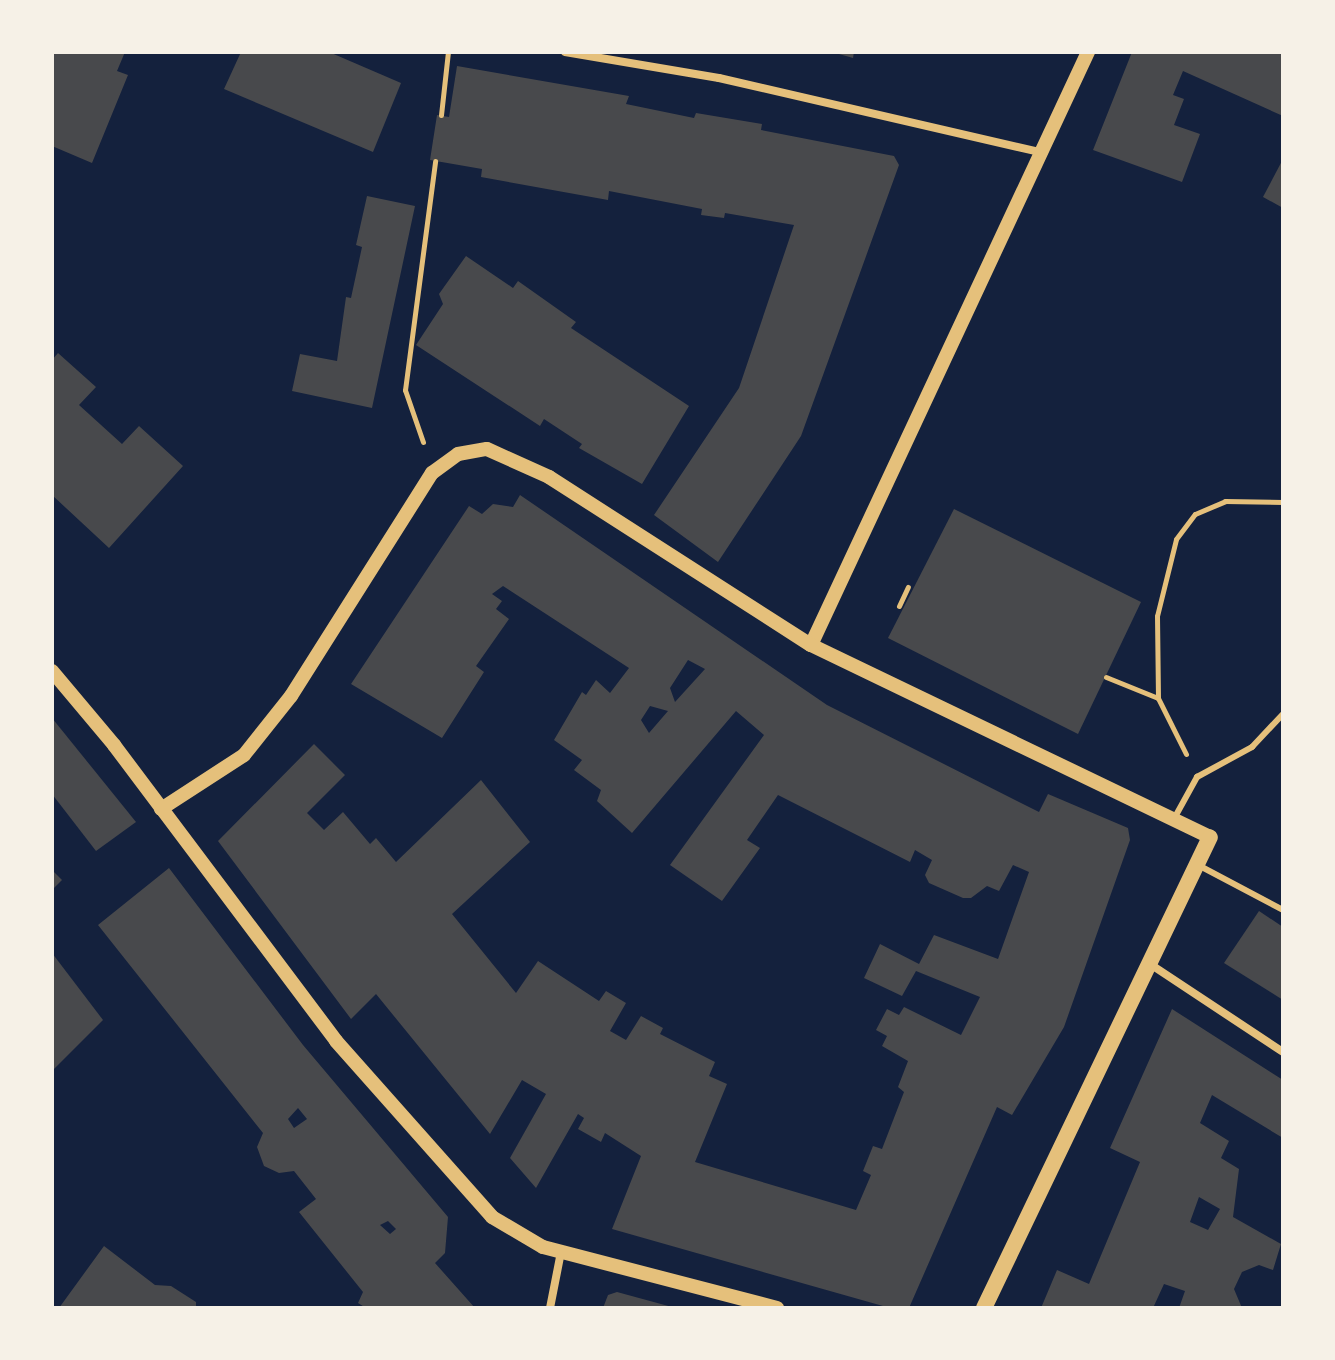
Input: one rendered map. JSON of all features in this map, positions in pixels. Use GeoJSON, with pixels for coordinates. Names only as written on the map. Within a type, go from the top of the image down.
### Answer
{"type":"FeatureCollection","features":[{"type":"Feature","properties":{"kind":"main road"},"geometry":{"type":"LineString","coordinates":[[984,1308],[1210,837]]}},
{"type":"Feature","properties":{"kind":"street"},"geometry":{"type":"LineString","coordinates":[[565,52],[719,78],[1044,154]]}},
{"type":"Feature","properties":{"kind":"street"},"geometry":{"type":"LineString","coordinates":[[811,645],[1044,154],[1088,52]]}},
{"type":"Feature","properties":{"kind":"street"},"geometry":{"type":"LineString","coordinates":[[161,809],[223,773],[262,735],[432,473],[475,449],[506,454],[811,645],[1210,837]]}},
{"type":"Feature","properties":{"kind":"street"},"geometry":{"type":"LineString","coordinates":[[52,671],[161,809],[336,1041],[455,1178],[510,1231],[561,1252],[777,1308]]}},
{"type":"Feature","properties":{"kind":"street"},"geometry":{"type":"LineString","coordinates":[[1150,964],[1283,1052]]}},
{"type":"Feature","properties":{"kind":"street"},"geometry":{"type":"LineString","coordinates":[[550,1308],[561,1252]]}},
{"type":"Feature","properties":{"kind":"lane"},"geometry":{"type":"LineString","coordinates":[[1173,820],[1197,777],[1252,747],[1283,714]]}},
{"type":"Feature","properties":{"kind":"lane"},"geometry":{"type":"LineString","coordinates":[[1198,865],[1283,910]]}},
{"type":"Feature","properties":{"kind":"path"},"geometry":{"type":"LineString","coordinates":[[441,115],[448,52]]}},
{"type":"Feature","properties":{"kind":"path"},"geometry":{"type":"LineString","coordinates":[[432,473],[405,390],[435,161]]}},
{"type":"Feature","properties":{"kind":"path"},"geometry":{"type":"LineString","coordinates":[[1197,777],[1158,698],[1157,616],[1176,539],[1195,514],[1225,501],[1283,502]]}},
{"type":"Feature","properties":{"kind":"path"},"geometry":{"type":"LineString","coordinates":[[899,606],[908,587]]}},
{"type":"Feature","properties":{"kind":"path"},"geometry":{"type":"LineString","coordinates":[[1106,677],[1158,698]]}},
{"type":"Feature","properties":{"kind":"building"},"geometry":{"type":"Polygon","coordinates":[[[52,52],[125,52],[117,71],[128,75],[92,163],[52,146],[52,52]]]}},
{"type":"Feature","properties":{"kind":"building"},"geometry":{"type":"Polygon","coordinates":[[[241,52],[329,52],[401,83],[373,152],[224,89],[241,52]]]}},
{"type":"Feature","properties":{"kind":"building"},"geometry":{"type":"Polygon","coordinates":[[[832,52],[854,52],[853,58],[832,52]]]}},
{"type":"Feature","properties":{"kind":"building"},"geometry":{"type":"Polygon","coordinates":[[[1132,52],[1283,52],[1283,116],[1183,71],[1173,95],[1184,99],[1174,125],[1200,134],[1182,182],[1093,150],[1132,52]]]}},
{"type":"Feature","properties":{"kind":"building"},"geometry":{"type":"Polygon","coordinates":[[[457,66],[629,96],[626,104],[694,118],[696,113],[762,124],[761,130],[894,156],[899,165],[801,436],[718,562],[654,515],[739,388],[794,225],[725,213],[724,218],[701,215],[702,209],[609,191],[608,200],[481,177],[482,169],[430,160],[437,115],[449,117],[457,66]]]}},
{"type":"Feature","properties":{"kind":"building"},"geometry":{"type":"Polygon","coordinates":[[[1283,159],[1283,208],[1263,197],[1283,159]]]}},
{"type":"Feature","properties":{"kind":"building"},"geometry":{"type":"Polygon","coordinates":[[[367,196],[415,206],[372,408],[292,391],[300,354],[337,361],[346,297],[351,298],[362,247],[356,245],[367,196]]]}},
{"type":"Feature","properties":{"kind":"building"},"geometry":{"type":"Polygon","coordinates":[[[466,256],[513,288],[518,281],[576,322],[571,328],[689,406],[642,484],[579,448],[582,444],[544,419],[540,426],[416,345],[443,304],[439,294],[466,256]]]}},
{"type":"Feature","properties":{"kind":"building"},"geometry":{"type":"Polygon","coordinates":[[[58,353],[96,387],[79,405],[122,444],[139,426],[183,466],[109,548],[52,495],[52,360],[58,353]]]}},
{"type":"Feature","properties":{"kind":"building"},"geometry":{"type":"Polygon","coordinates":[[[520,495],[827,705],[1039,812],[1048,794],[1128,828],[1130,840],[1064,1027],[1012,1115],[997,1107],[909,1308],[890,1308],[612,1229],[641,1156],[605,1133],[601,1142],[578,1129],[584,1118],[578,1114],[536,1188],[510,1158],[546,1094],[522,1080],[490,1134],[376,994],[351,1019],[218,841],[314,744],[345,775],[307,813],[324,830],[343,812],[370,844],[376,838],[396,862],[481,780],[530,842],[452,914],[516,993],[538,961],[599,1001],[606,991],[626,1003],[610,1031],[626,1040],[641,1016],[663,1028],[660,1034],[715,1062],[709,1076],[727,1084],[695,1162],[856,1210],[871,1175],[863,1171],[873,1146],[882,1149],[904,1092],[898,1087],[908,1061],[882,1046],[887,1036],[876,1030],[887,1009],[899,1015],[904,1007],[961,1035],[980,997],[916,971],[902,996],[864,978],[880,944],[919,964],[934,935],[998,959],[1029,872],[1013,865],[999,891],[987,886],[971,898],[963,898],[929,883],[925,875],[932,860],[915,850],[910,862],[778,795],[747,840],[760,848],[722,901],[670,865],[764,735],[736,711],[632,833],[597,801],[601,790],[574,770],[582,760],[554,740],[582,692],[586,695],[596,680],[610,693],[629,668],[503,586],[492,594],[502,601],[496,609],[509,619],[476,666],[484,672],[442,738],[351,684],[469,506],[482,514],[493,504],[513,507],[520,495]],[[688,660],[670,688],[675,702],[705,669],[688,660]],[[650,706],[641,720],[649,733],[668,711],[650,706]]]}},
{"type":"Feature","properties":{"kind":"building"},"geometry":{"type":"Polygon","coordinates":[[[954,509],[1141,602],[1078,734],[888,638],[954,509]]]}},
{"type":"Feature","properties":{"kind":"building"},"geometry":{"type":"Polygon","coordinates":[[[52,718],[136,822],[96,851],[52,794],[52,718]]]}},
{"type":"Feature","properties":{"kind":"building"},"geometry":{"type":"Polygon","coordinates":[[[169,868],[303,1045],[448,1217],[445,1253],[435,1263],[475,1308],[366,1308],[358,1303],[363,1292],[299,1212],[316,1199],[294,1171],[279,1173],[264,1166],[257,1147],[263,1133],[98,925],[169,868]],[[298,1108],[288,1119],[294,1128],[307,1119],[298,1108]],[[388,1221],[380,1225],[390,1234],[396,1229],[388,1221]]]}},
{"type":"Feature","properties":{"kind":"building"},"geometry":{"type":"Polygon","coordinates":[[[52,870],[62,880],[52,890],[52,870]]]}},
{"type":"Feature","properties":{"kind":"building"},"geometry":{"type":"Polygon","coordinates":[[[1259,911],[1283,927],[1283,1000],[1224,963],[1259,911]]]}},
{"type":"Feature","properties":{"kind":"building"},"geometry":{"type":"Polygon","coordinates":[[[52,953],[103,1020],[52,1071],[52,953]]]}},
{"type":"Feature","properties":{"kind":"building"},"geometry":{"type":"Polygon","coordinates":[[[1172,1009],[1283,1080],[1283,1138],[1212,1095],[1200,1123],[1229,1141],[1221,1158],[1239,1169],[1233,1217],[1281,1244],[1273,1270],[1259,1265],[1242,1272],[1234,1289],[1242,1308],[1179,1308],[1185,1291],[1164,1284],[1153,1308],[1041,1308],[1057,1270],[1089,1284],[1140,1162],[1110,1148],[1172,1009]],[[1199,1197],[1190,1222],[1208,1230],[1220,1209],[1199,1197]]]}},
{"type":"Feature","properties":{"kind":"building"},"geometry":{"type":"Polygon","coordinates":[[[104,1246],[155,1285],[171,1286],[196,1302],[196,1308],[59,1308],[104,1246]]]}},
{"type":"Feature","properties":{"kind":"building"},"geometry":{"type":"Polygon","coordinates":[[[617,1292],[672,1307],[603,1308],[608,1295],[617,1292]]]}}]}
